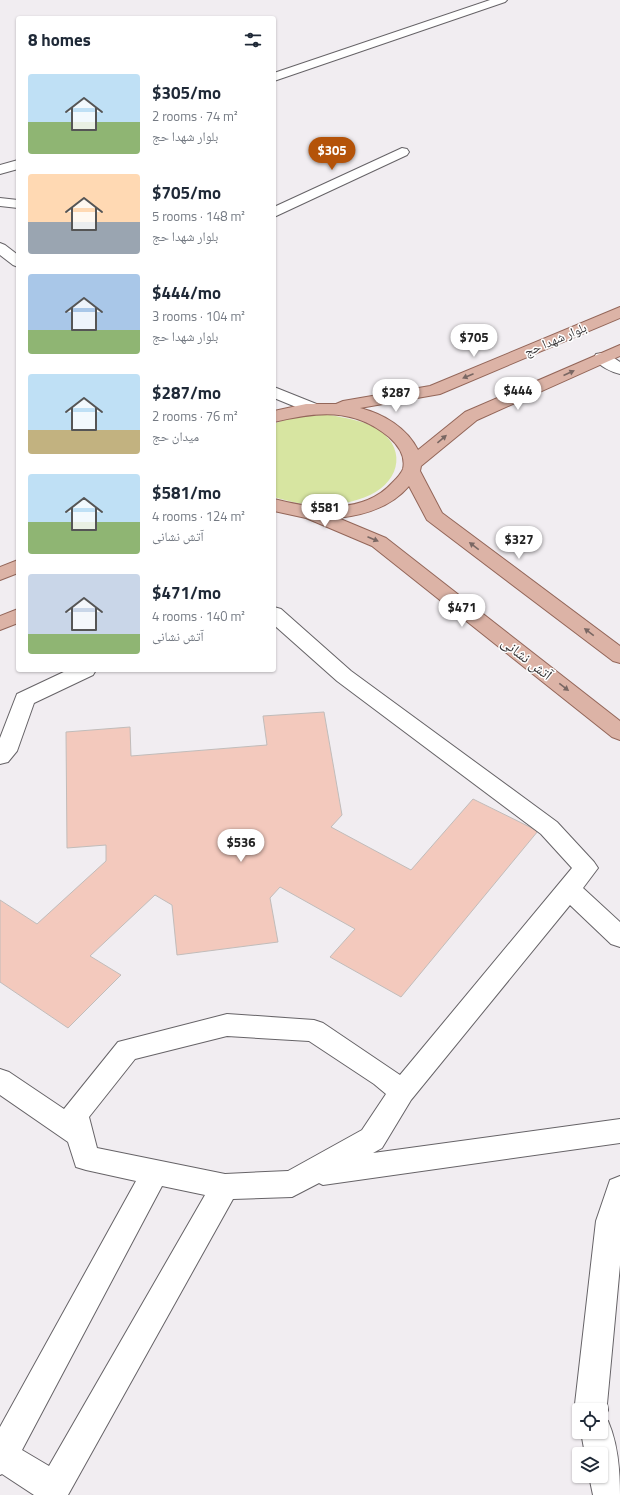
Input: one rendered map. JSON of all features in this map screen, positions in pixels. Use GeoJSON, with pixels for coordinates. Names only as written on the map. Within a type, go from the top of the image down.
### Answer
{"type":"FeatureCollection","features":[{"type":"Feature","properties":{"kind":"main road","name":"بلوار شهدا حج"},"geometry":{"type":"LineString","coordinates":[[321,409],[434,390],[620,312]]}},
{"type":"Feature","properties":{"kind":"main road"},"geometry":{"type":"LineString","coordinates":[[276,520],[306,513],[345,512],[376,503],[399,489],[412,468],[471,416],[620,350]]}},
{"type":"Feature","properties":{"kind":"main road"},"geometry":{"type":"LineString","coordinates":[[276,416],[284,413],[321,409],[362,414],[390,426],[407,444],[412,468],[434,516],[620,656]]}},
{"type":"Feature","properties":{"kind":"main road"},"geometry":{"type":"LineString","coordinates":[[276,506],[306,513]]}},
{"type":"Feature","properties":{"kind":"main road","name":"آتش نشانی"},"geometry":{"type":"LineString","coordinates":[[306,513],[379,542],[620,732]]}},
{"type":"Feature","properties":{"kind":"main road"},"geometry":{"type":"LineString","coordinates":[[0,574],[16,567]]}},
{"type":"Feature","properties":{"kind":"main road"},"geometry":{"type":"LineString","coordinates":[[0,624],[16,617]]}},
{"type":"Feature","properties":{"kind":"street"},"geometry":{"type":"LineString","coordinates":[[276,76],[501,0]]}},
{"type":"Feature","properties":{"kind":"street"},"geometry":{"type":"LineString","coordinates":[[276,212],[402,152]]}},
{"type":"Feature","properties":{"kind":"street"},"geometry":{"type":"LineString","coordinates":[[0,170],[16,165]]}},
{"type":"Feature","properties":{"kind":"street"},"geometry":{"type":"LineString","coordinates":[[0,202],[16,204]]}},
{"type":"Feature","properties":{"kind":"street"},"geometry":{"type":"LineString","coordinates":[[0,248],[16,260]]}},
{"type":"Feature","properties":{"kind":"street"},"geometry":{"type":"LineString","coordinates":[[602,358],[620,369]]}},
{"type":"Feature","properties":{"kind":"street"},"geometry":{"type":"LineString","coordinates":[[276,393],[321,409]]}},
{"type":"Feature","properties":{"kind":"street"},"geometry":{"type":"LineString","coordinates":[[276,616],[344,676],[549,828],[586,868],[402,1092],[372,1139],[292,1184],[225,1187],[86,1158],[75,1114],[127,1050],[227,1025],[314,1031],[383,1076],[402,1092]]}},
{"type":"Feature","properties":{"kind":"street"},"geometry":{"type":"LineString","coordinates":[[0,756],[6,751],[25,699],[82,672]]}},
{"type":"Feature","properties":{"kind":"street"},"geometry":{"type":"LineString","coordinates":[[569,890],[620,937]]}},
{"type":"Feature","properties":{"kind":"street"},"geometry":{"type":"LineString","coordinates":[[0,1080],[81,1136]]}},
{"type":"Feature","properties":{"kind":"street"},"geometry":{"type":"LineString","coordinates":[[310,1174],[620,1131]]}},
{"type":"Feature","properties":{"kind":"street"},"geometry":{"type":"LineString","coordinates":[[155,1173],[1,1456],[52,1492],[225,1187]]}},
{"type":"Feature","properties":{"kind":"street"},"geometry":{"type":"LineString","coordinates":[[591,1403],[610,1221],[620,1189]]}},
{"type":"Feature","properties":{"kind":"street"},"geometry":{"type":"LineString","coordinates":[[607,1483],[609,1495]]}},
{"type":"Feature","properties":{"kind":"green space"},"geometry":{"type":"Polygon","coordinates":[[[330,415],[363,423],[374,427],[385,434],[392,443],[396,452],[396,462],[394,472],[389,481],[381,489],[358,500],[346,503],[322,505],[298,503],[276,498],[276,423],[302,416],[330,415]]]}},
{"type":"Feature","properties":{"kind":"building"},"geometry":{"type":"Polygon","coordinates":[[[324,712],[342,815],[331,827],[411,870],[473,799],[538,831],[401,997],[330,957],[355,929],[280,887],[270,898],[278,942],[177,955],[172,905],[155,895],[90,956],[121,975],[68,1028],[0,982],[0,900],[37,924],[106,861],[106,845],[67,848],[66,732],[130,727],[131,756],[267,745],[263,716],[324,712]]]}}]}
